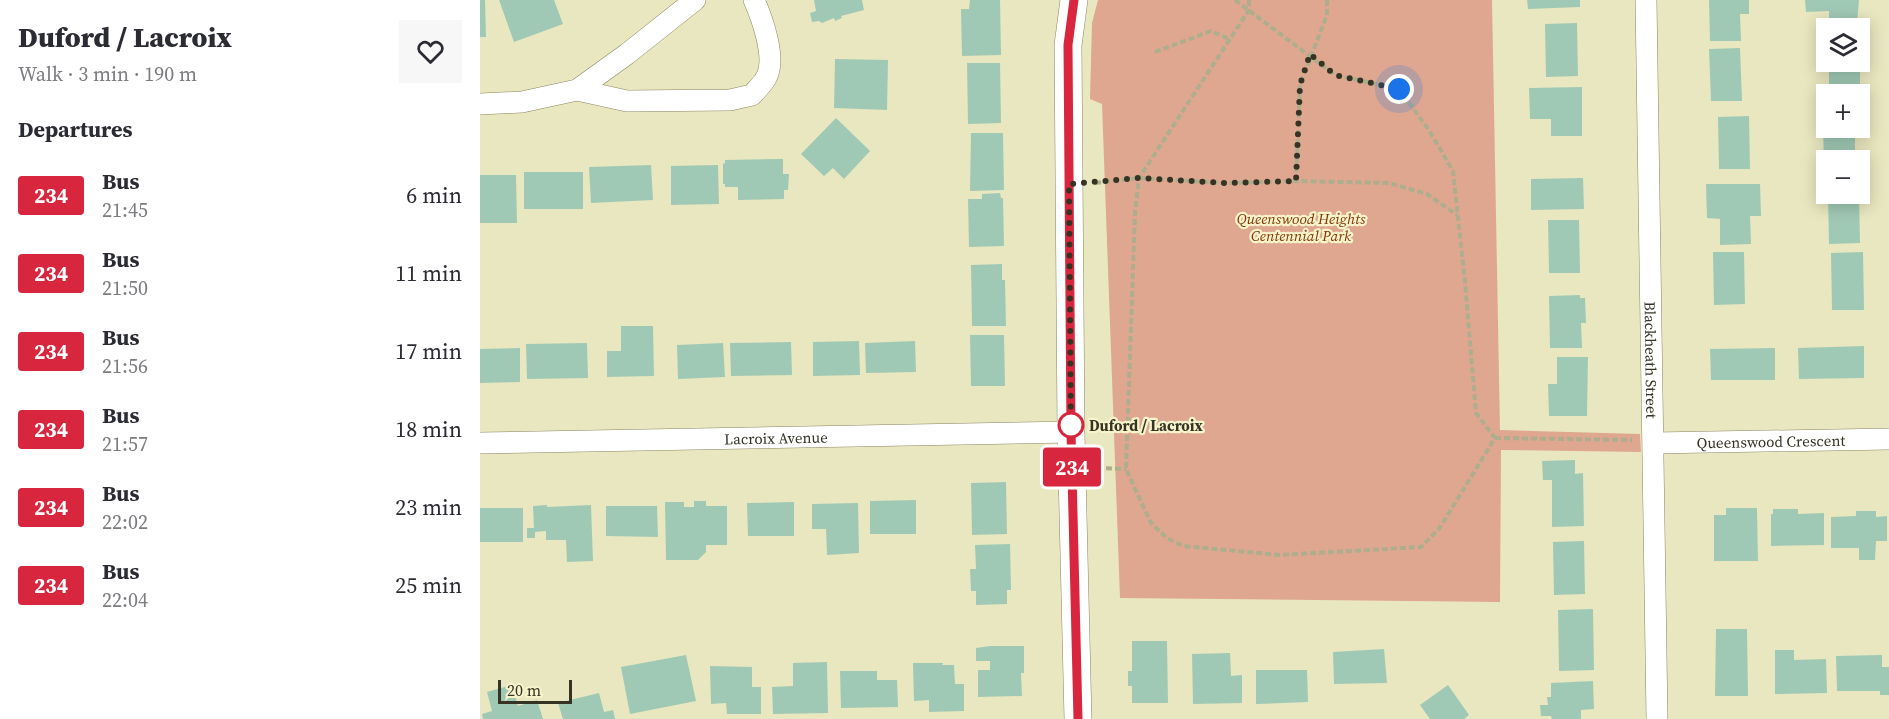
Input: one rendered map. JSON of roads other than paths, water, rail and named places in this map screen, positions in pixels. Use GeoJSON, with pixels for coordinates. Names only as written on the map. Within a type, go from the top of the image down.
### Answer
{"type":"FeatureCollection","features":[{"type":"Feature","properties":{"kind":"street"},"geometry":{"type":"LineString","coordinates":[[480,104],[522,102],[577,90],[695,0]]}},
{"type":"Feature","properties":{"kind":"street"},"geometry":{"type":"LineString","coordinates":[[577,90],[627,101],[730,100],[752,95],[768,75],[770,59],[754,0]]}},
{"type":"Feature","properties":{"kind":"street"},"geometry":{"type":"LineString","coordinates":[[1074,0],[1068,45],[1071,432],[1078,719]]}},
{"type":"Feature","properties":{"kind":"street","name":"Blackheath Street"},"geometry":{"type":"LineString","coordinates":[[1646,0],[1657,719]]}},
{"type":"Feature","properties":{"kind":"street","name":"Lacroix Avenue"},"geometry":{"type":"LineString","coordinates":[[480,443],[1071,432]]}},
{"type":"Feature","properties":{"kind":"street","name":"Queenswood Crescent"},"geometry":{"type":"LineString","coordinates":[[1654,443],[1889,439]]}},
{"type":"Feature","properties":{"kind":"place","name":"Duford / Lacroix"},"geometry":{"type":"Point","coordinates":[1071,425]}},
{"type":"Feature","properties":{"kind":"park label","name":"Queenswood Heights Centennial Park"},"geometry":{"type":"Point","coordinates":[1301,226]}}]}
